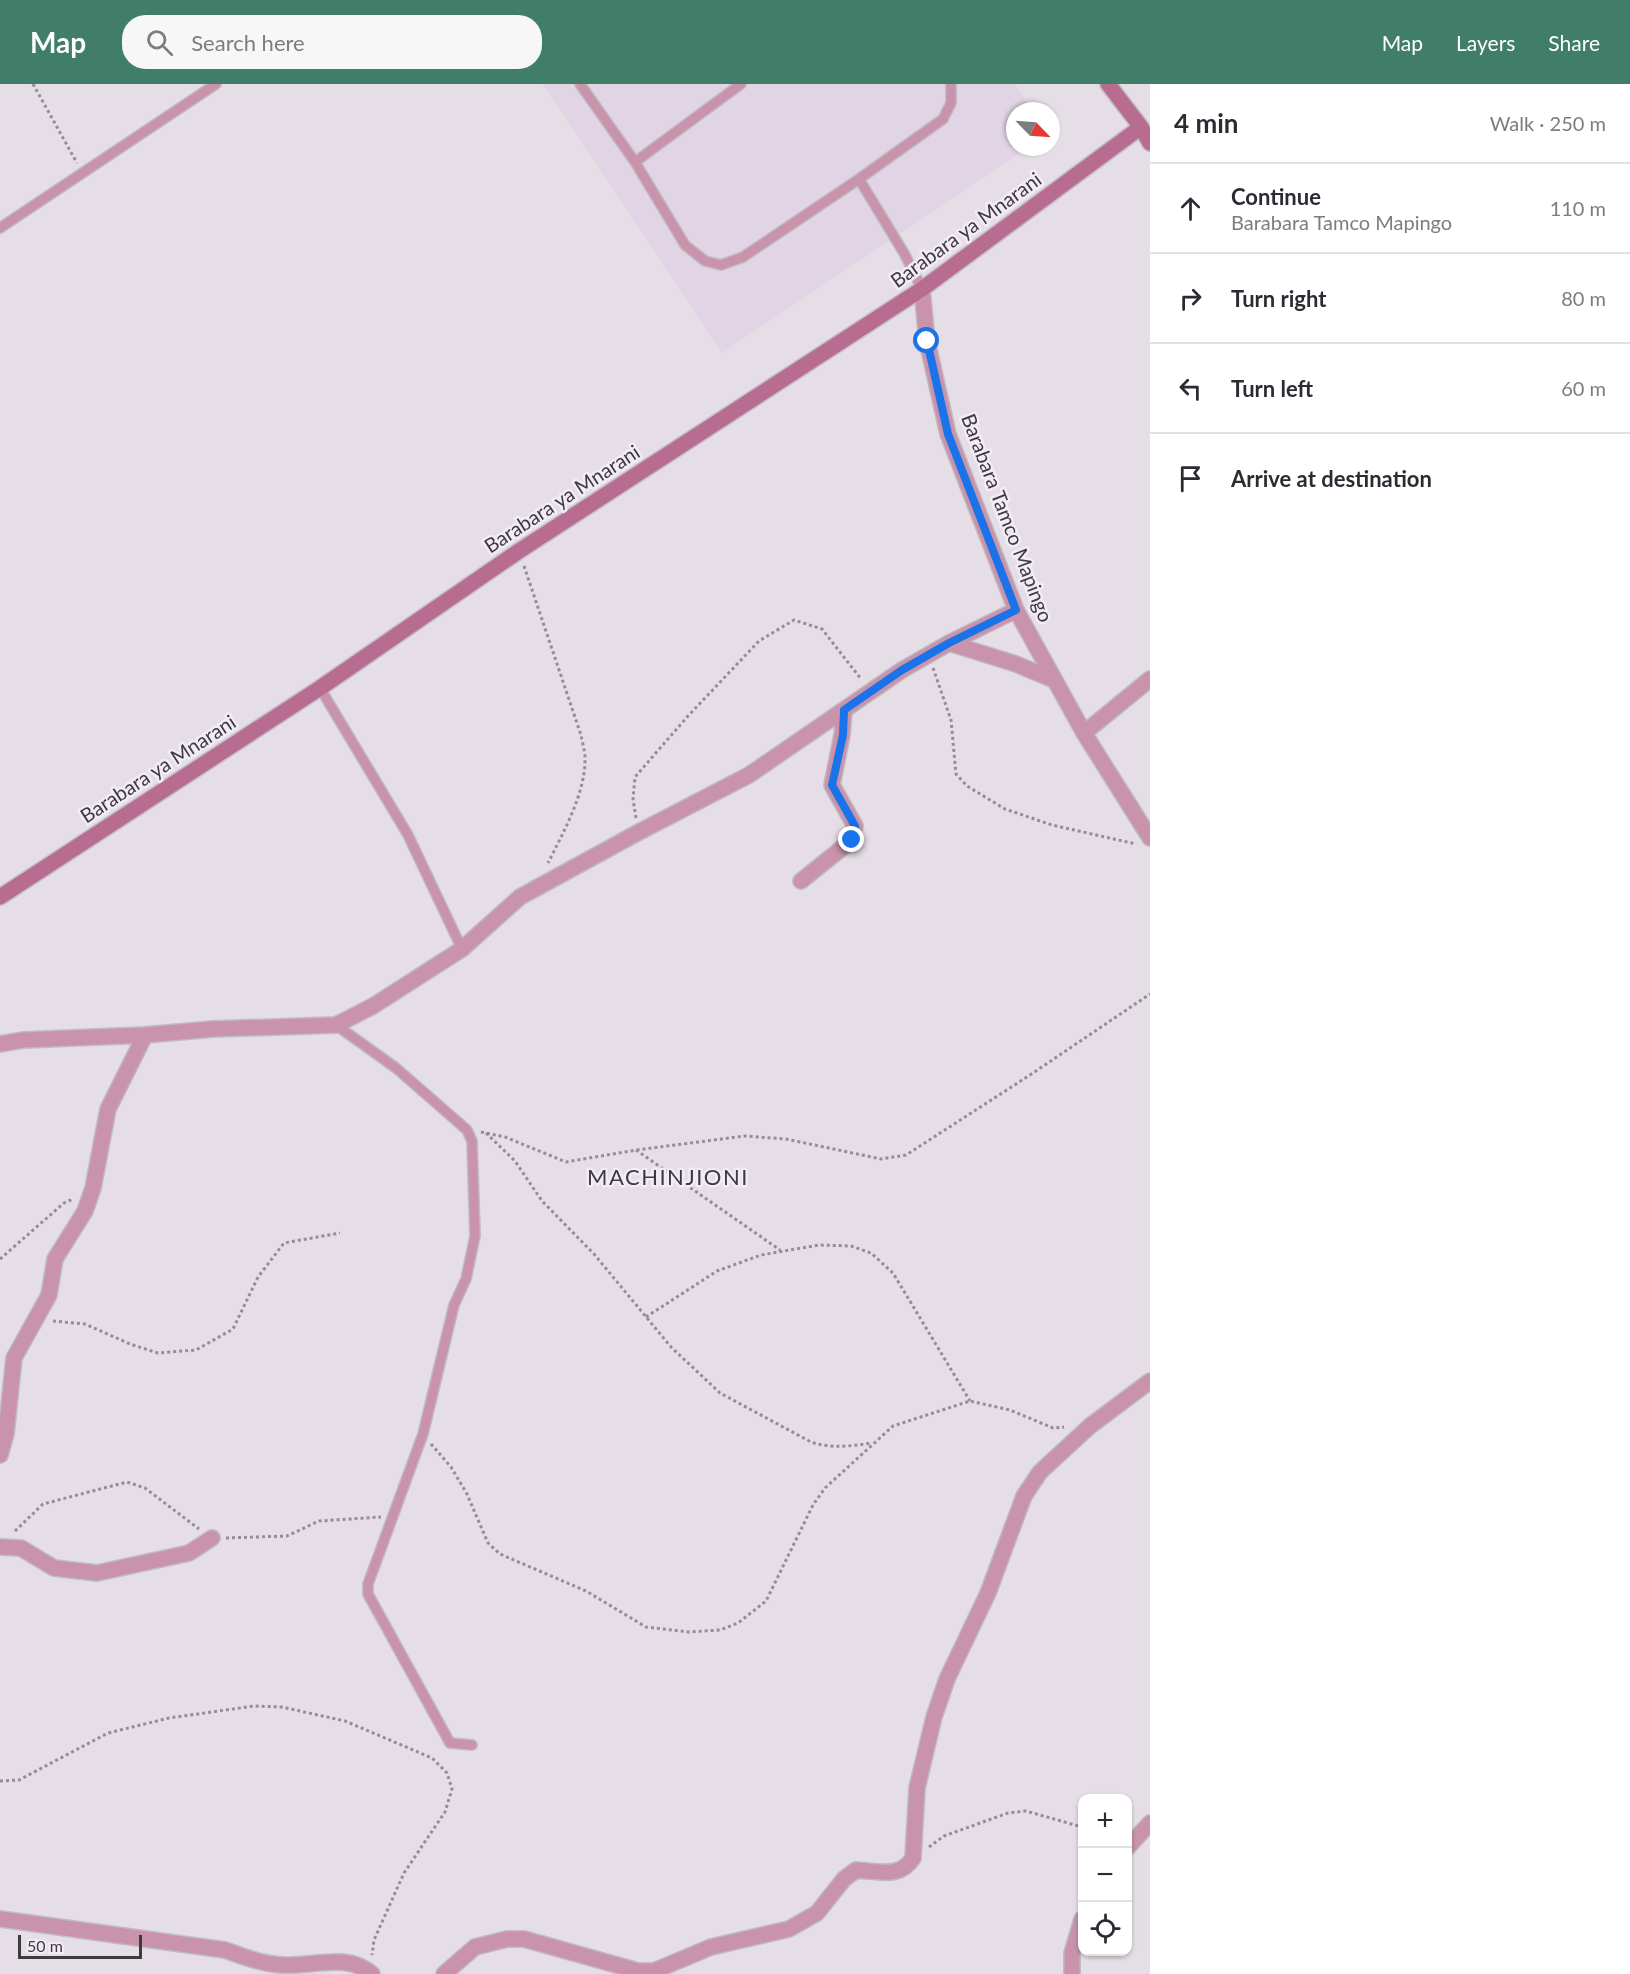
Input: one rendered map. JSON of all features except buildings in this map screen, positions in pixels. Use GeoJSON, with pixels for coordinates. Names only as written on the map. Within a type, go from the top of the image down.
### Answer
{"type":"FeatureCollection","features":[{"type":"Feature","properties":{"kind":"street"},"geometry":{"type":"LineString","coordinates":[[1108,84],[1146,123],[1150,143]]}},
{"type":"Feature","properties":{"kind":"street","name":"Barabara ya Mnarani"},"geometry":{"type":"LineString","coordinates":[[0,897],[320,688],[519,551],[922,289],[1146,123]]}},
{"type":"Feature","properties":{"kind":"street","name":"Barabara Tamco Mapingo"},"geometry":{"type":"LineString","coordinates":[[922,289],[927,341],[948,434],[1016,610],[1145,842]]}},
{"type":"Feature","properties":{"kind":"street"},"geometry":{"type":"LineString","coordinates":[[0,1044],[23,1040],[145,1035],[213,1029],[336,1025],[373,1006],[462,949],[520,897],[749,775],[902,670],[949,643],[1016,610]]}},
{"type":"Feature","properties":{"kind":"street"},"geometry":{"type":"LineString","coordinates":[[949,643],[1016,664],[1053,680]]}},
{"type":"Feature","properties":{"kind":"street"},"geometry":{"type":"LineString","coordinates":[[1084,733],[1150,679]]}},
{"type":"Feature","properties":{"kind":"street"},"geometry":{"type":"LineString","coordinates":[[801,881],[852,840],[855,826],[832,785],[843,735],[844,710]]}},
{"type":"Feature","properties":{"kind":"street"},"geometry":{"type":"LineString","coordinates":[[0,1455],[6,1434],[14,1358],[49,1295],[55,1259],[85,1211],[93,1188],[108,1109],[145,1035]]}},
{"type":"Feature","properties":{"kind":"street"},"geometry":{"type":"LineString","coordinates":[[444,1974],[475,1947],[507,1939],[524,1939],[609,1969],[654,1971],[711,1947],[789,1929],[817,1913],[844,1879],[856,1869],[897,1872],[907,1867],[913,1858],[917,1788],[934,1717],[947,1679],[988,1593],[1024,1496],[1040,1472],[1090,1425],[1150,1381]]}},
{"type":"Feature","properties":{"kind":"street"},"geometry":{"type":"LineString","coordinates":[[4,1542],[21,1548],[54,1568],[97,1573],[189,1553],[212,1539]]}},
{"type":"Feature","properties":{"kind":"street"},"geometry":{"type":"LineString","coordinates":[[1132,1843],[1150,1823]]}},
{"type":"Feature","properties":{"kind":"street"},"geometry":{"type":"LineString","coordinates":[[0,1919],[225,1950],[255,1961],[284,1965],[335,1961],[357,1964],[370,1973]]}},
{"type":"Feature","properties":{"kind":"street"},"geometry":{"type":"LineString","coordinates":[[1072,1974],[1072,1953],[1078,1934]]}},
{"type":"Feature","properties":{"kind":"lane"},"geometry":{"type":"LineString","coordinates":[[0,228],[216,84]]}},
{"type":"Feature","properties":{"kind":"lane"},"geometry":{"type":"LineString","coordinates":[[580,84],[635,162],[685,245],[705,261],[721,265],[743,257],[943,119],[951,103],[951,84]]}},
{"type":"Feature","properties":{"kind":"lane"},"geometry":{"type":"LineString","coordinates":[[635,162],[741,84]]}},
{"type":"Feature","properties":{"kind":"lane"},"geometry":{"type":"LineString","coordinates":[[859,179],[904,253],[922,289]]}},
{"type":"Feature","properties":{"kind":"lane"},"geometry":{"type":"LineString","coordinates":[[320,688],[408,835],[462,949]]}},
{"type":"Feature","properties":{"kind":"lane"},"geometry":{"type":"LineString","coordinates":[[336,1025],[396,1068],[467,1130],[472,1142],[475,1236],[466,1279],[454,1305],[423,1434],[368,1584],[368,1594],[450,1743],[472,1745]]}},
{"type":"Feature","properties":{"kind":"path"},"geometry":{"type":"LineString","coordinates":[[33,84],[82,173]]}},
{"type":"Feature","properties":{"kind":"path"},"geometry":{"type":"LineString","coordinates":[[519,551],[580,735],[585,758],[581,785],[565,829],[546,866]]}},
{"type":"Feature","properties":{"kind":"path"},"geometry":{"type":"LineString","coordinates":[[639,832],[633,800],[635,777],[688,716],[759,641],[794,620],[822,629],[871,691]]}},
{"type":"Feature","properties":{"kind":"path"},"geometry":{"type":"LineString","coordinates":[[928,655],[951,720],[956,774],[967,786],[1005,808],[1042,821],[1145,842]]}},
{"type":"Feature","properties":{"kind":"path"},"geometry":{"type":"LineString","coordinates":[[467,1130],[505,1137],[566,1162],[636,1150],[745,1136],[786,1139],[881,1159],[906,1155],[1150,994]]}},
{"type":"Feature","properties":{"kind":"path"},"geometry":{"type":"LineString","coordinates":[[486,1133],[515,1161],[542,1201],[594,1254],[671,1347],[720,1393],[811,1442],[823,1446],[873,1443]]}},
{"type":"Feature","properties":{"kind":"path"},"geometry":{"type":"LineString","coordinates":[[636,1150],[782,1251]]}},
{"type":"Feature","properties":{"kind":"path"},"geometry":{"type":"LineString","coordinates":[[0,1260],[64,1203],[93,1188]]}},
{"type":"Feature","properties":{"kind":"path"},"geometry":{"type":"LineString","coordinates":[[33,1324],[58,1321],[86,1324],[130,1344],[158,1353],[196,1350],[233,1329],[258,1277],[284,1244],[340,1233]]}},
{"type":"Feature","properties":{"kind":"path"},"geometry":{"type":"LineString","coordinates":[[646,1317],[717,1271],[761,1255],[819,1245],[851,1246],[871,1254],[893,1273],[970,1401]]}},
{"type":"Feature","properties":{"kind":"path"},"geometry":{"type":"LineString","coordinates":[[423,1434],[451,1467],[467,1494],[488,1543],[500,1554],[586,1592],[646,1627],[689,1632],[720,1629],[738,1623],[766,1601],[813,1505],[825,1488],[893,1426],[970,1401],[1010,1410],[1053,1428],[1090,1425]]}},
{"type":"Feature","properties":{"kind":"path"},"geometry":{"type":"LineString","coordinates":[[4,1542],[44,1504],[127,1482],[145,1488],[212,1539],[287,1536],[319,1521],[372,1516],[392,1518]]}},
{"type":"Feature","properties":{"kind":"path"},"geometry":{"type":"LineString","coordinates":[[0,1781],[19,1779],[108,1733],[169,1718],[254,1706],[282,1707],[345,1721],[432,1758],[447,1773],[452,1789],[446,1812],[404,1873],[374,1940],[370,1973]]}},
{"type":"Feature","properties":{"kind":"path"},"geometry":{"type":"LineString","coordinates":[[913,1858],[944,1836],[1008,1813],[1026,1811],[1078,1826]]}},
{"type":"Feature","properties":{"kind":"shaded area"},"geometry":{"type":"Polygon","coordinates":[[[543,84],[1015,84],[1026,102],[1006,102],[1006,156],[1016,156],[722,353],[543,84]]]}},
{"type":"Feature","properties":{"kind":"district","name":"MACHINJIONI"},"geometry":{"type":"Point","coordinates":[668,1177]}},
{"type":"Feature","properties":{"kind":"route"},"geometry":{"type":"LineString","coordinates":[[852,840],[855,826],[832,785],[843,735],[844,710],[902,670],[949,643],[1016,610],[948,434],[927,341]]}}]}
